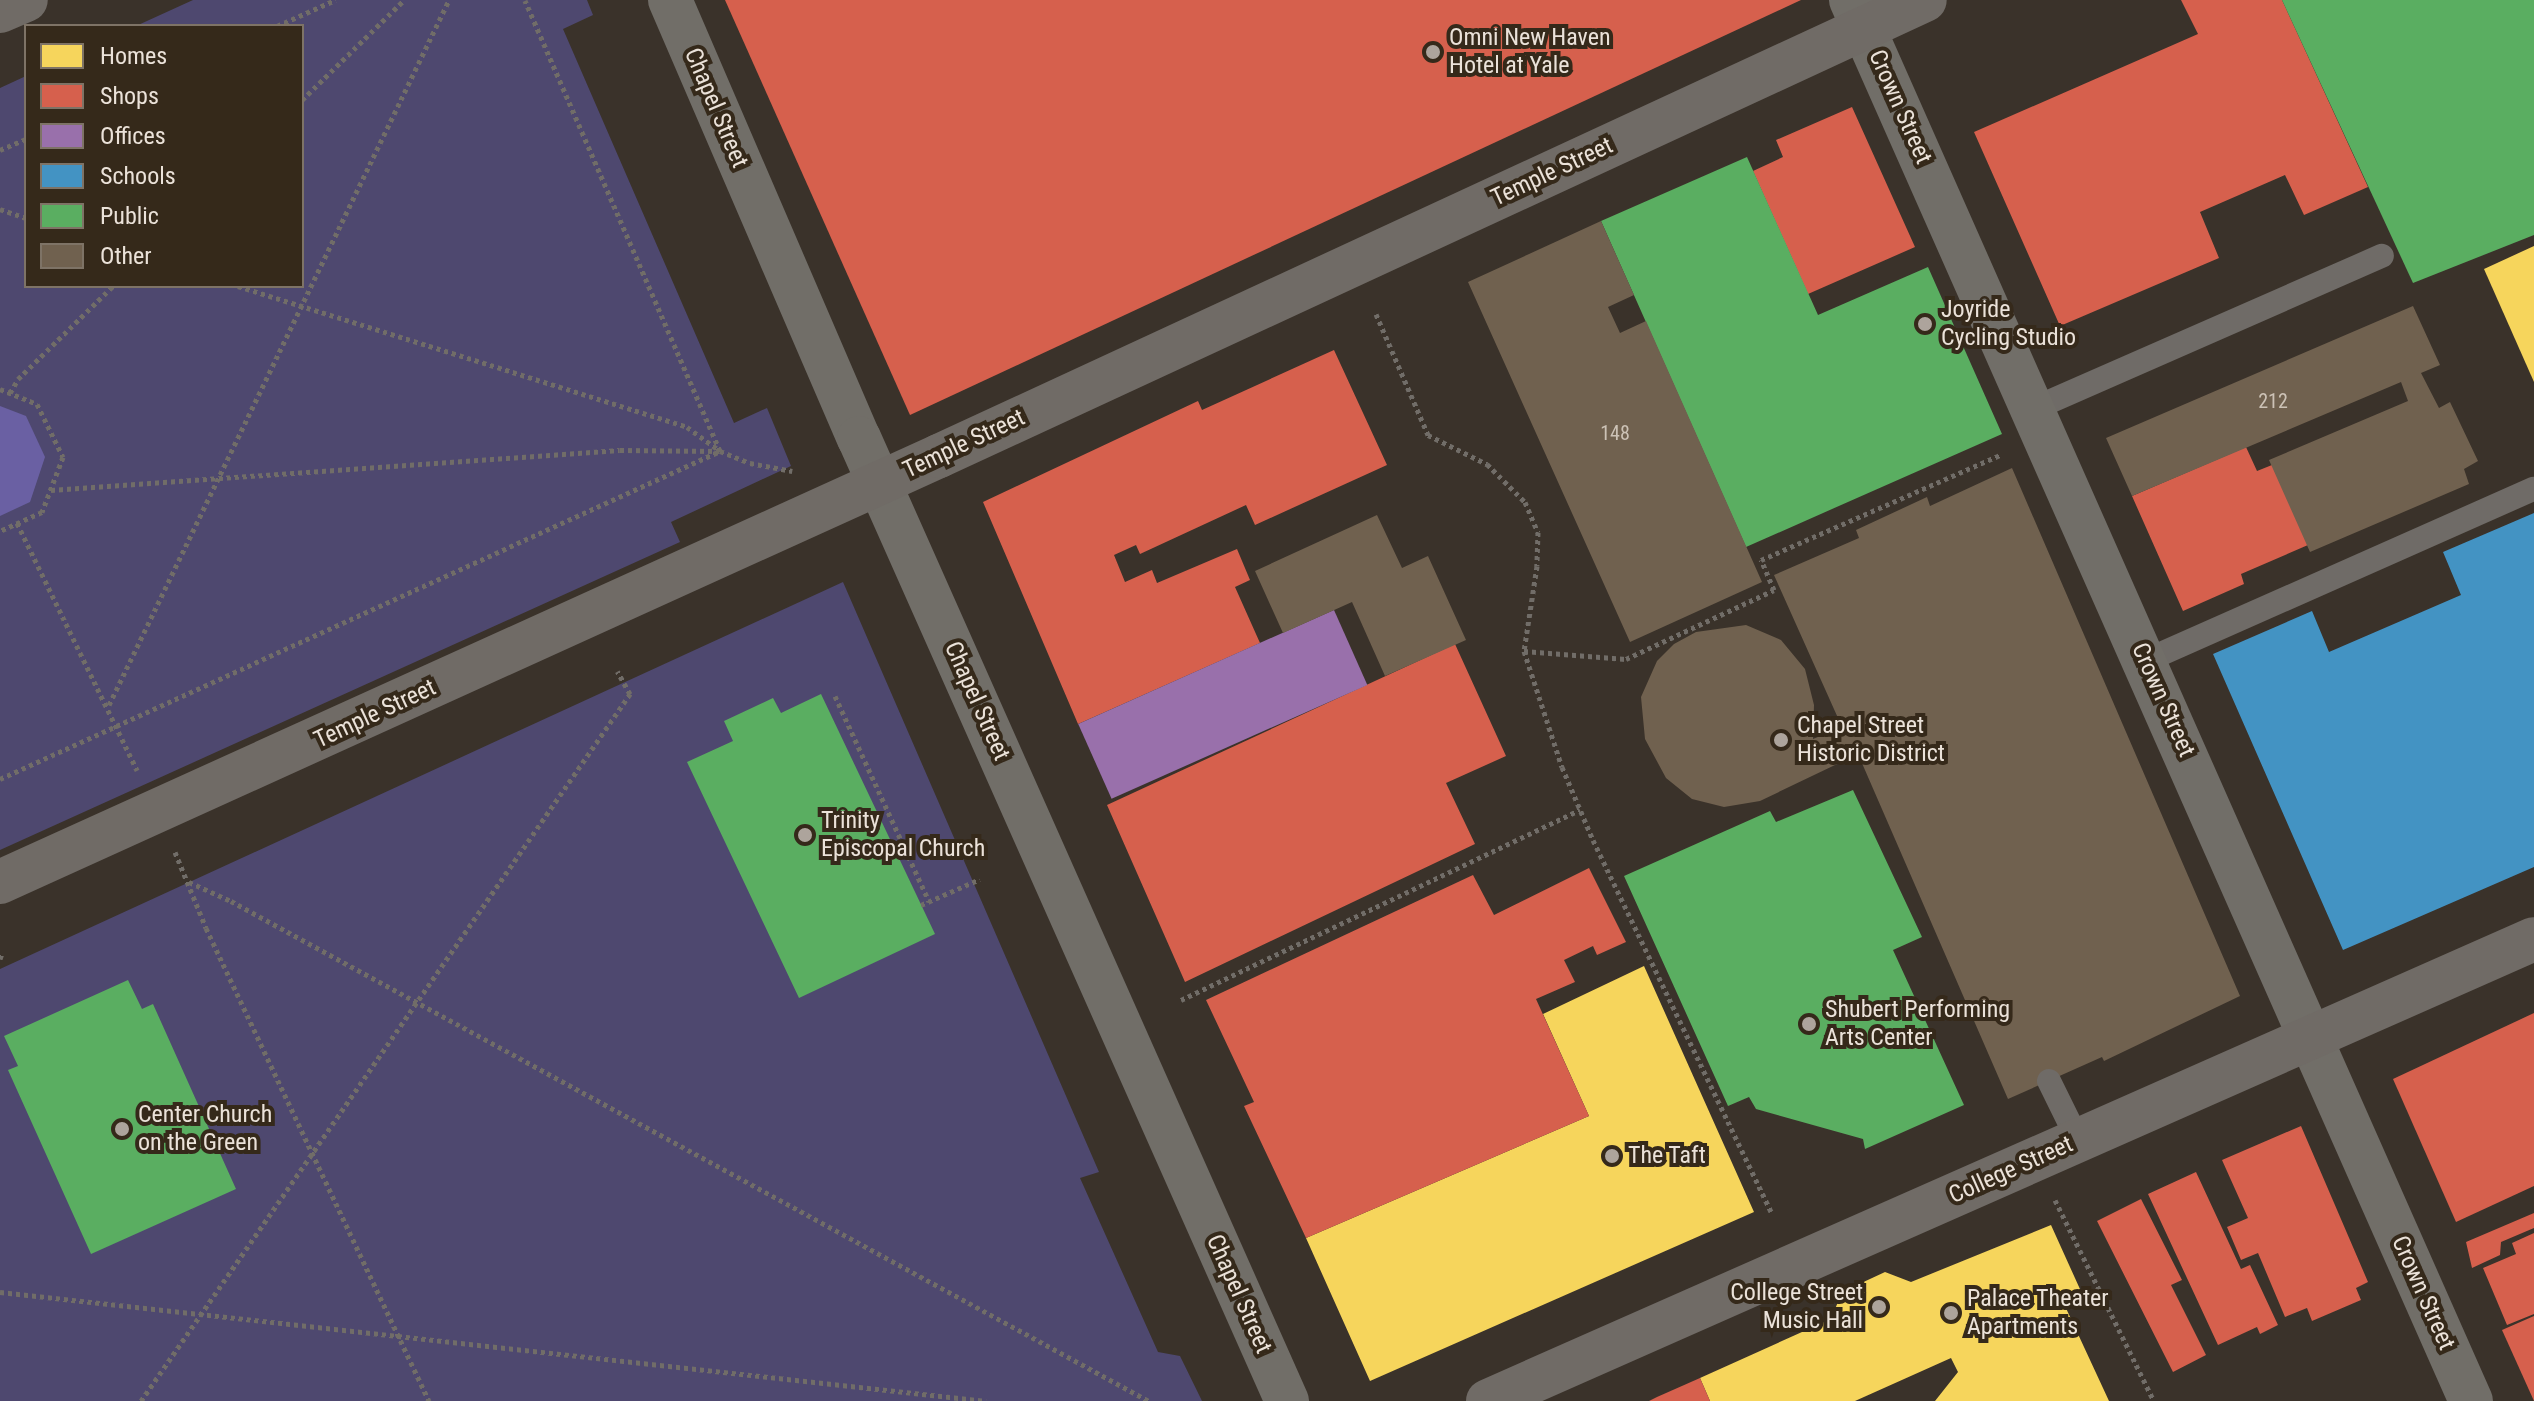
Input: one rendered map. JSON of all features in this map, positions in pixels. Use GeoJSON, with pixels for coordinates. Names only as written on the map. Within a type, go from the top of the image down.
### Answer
{"type":"FeatureCollection","features":[{"type":"Feature","properties":{"kind":"main road"},"geometry":{"type":"LineString","coordinates":[[0,11],[26,0]]}},
{"type":"Feature","properties":{"kind":"main road","name":"Chapel Street"},"geometry":{"type":"LineString","coordinates":[[670,0],[879,483],[1287,1401]]}},
{"type":"Feature","properties":{"kind":"main road","name":"Temple Street"},"geometry":{"type":"LineString","coordinates":[[0,882],[879,483],[1857,14],[1925,0]]}},
{"type":"Feature","properties":{"kind":"main road","name":"Crown Street"},"geometry":{"type":"LineString","coordinates":[[1857,14],[2471,1401]]}},
{"type":"Feature","properties":{"kind":"main road","name":"College Street"},"geometry":{"type":"LineString","coordinates":[[1488,1401],[2534,939]]}},
{"type":"Feature","properties":{"kind":"lane"},"geometry":{"type":"LineString","coordinates":[[2033,409],[2382,256]]}},
{"type":"Feature","properties":{"kind":"lane"},"geometry":{"type":"LineString","coordinates":[[2145,661],[2534,489]]}},
{"type":"Feature","properties":{"kind":"lane"},"geometry":{"type":"LineString","coordinates":[[2049,1081],[2078,1140]]}},
{"type":"Feature","properties":{"kind":"path"},"geometry":{"type":"LineString","coordinates":[[281,24],[335,0]]}},
{"type":"Feature","properties":{"kind":"path"},"geometry":{"type":"LineString","coordinates":[[304,98],[404,0]]}},
{"type":"Feature","properties":{"kind":"path"},"geometry":{"type":"LineString","coordinates":[[108,706],[449,0]]}},
{"type":"Feature","properties":{"kind":"path"},"geometry":{"type":"LineString","coordinates":[[525,0],[720,451]]}},
{"type":"Feature","properties":{"kind":"path"},"geometry":{"type":"LineString","coordinates":[[0,150],[24,140]]}},
{"type":"Feature","properties":{"kind":"path"},"geometry":{"type":"LineString","coordinates":[[0,209],[24,217]]}},
{"type":"Feature","properties":{"kind":"path"},"geometry":{"type":"LineString","coordinates":[[10,393],[18,379],[111,288]]}},
{"type":"Feature","properties":{"kind":"path"},"geometry":{"type":"LineString","coordinates":[[244,288],[687,427],[720,451],[750,463],[803,473]]}},
{"type":"Feature","properties":{"kind":"path"},"geometry":{"type":"LineString","coordinates":[[1376,314],[1428,435],[1487,464],[1525,502],[1538,532],[1537,566],[1524,651],[1562,767],[1771,1212]]}},
{"type":"Feature","properties":{"kind":"path"},"geometry":{"type":"LineString","coordinates":[[0,389],[37,404],[63,457],[42,512],[0,531]]}},
{"type":"Feature","properties":{"kind":"path"},"geometry":{"type":"LineString","coordinates":[[1524,651],[1626,659],[1774,590],[1761,560],[2014,449]]}},
{"type":"Feature","properties":{"kind":"path"},"geometry":{"type":"LineString","coordinates":[[51,490],[620,450],[720,451]]}},
{"type":"Feature","properties":{"kind":"path"},"geometry":{"type":"LineString","coordinates":[[0,779],[720,451]]}},
{"type":"Feature","properties":{"kind":"path"},"geometry":{"type":"LineString","coordinates":[[17,523],[143,783]]}},
{"type":"Feature","properties":{"kind":"path"},"geometry":{"type":"LineString","coordinates":[[141,1401],[418,1005],[630,694],[617,671]]}},
{"type":"Feature","properties":{"kind":"path"},"geometry":{"type":"LineString","coordinates":[[835,696],[929,901]]}},
{"type":"Feature","properties":{"kind":"path"},"geometry":{"type":"LineString","coordinates":[[1181,1000],[1580,810]]}},
{"type":"Feature","properties":{"kind":"path"},"geometry":{"type":"LineString","coordinates":[[172,847],[312,1158],[429,1401]]}},
{"type":"Feature","properties":{"kind":"path"},"geometry":{"type":"LineString","coordinates":[[921,905],[980,879]]}},
{"type":"Feature","properties":{"kind":"path"},"geometry":{"type":"LineString","coordinates":[[189,882],[231,901],[1149,1401]]}},
{"type":"Feature","properties":{"kind":"path"},"geometry":{"type":"LineString","coordinates":[[2055,1200],[2154,1401]]}},
{"type":"Feature","properties":{"kind":"path"},"geometry":{"type":"LineString","coordinates":[[0,1292],[986,1401]]}},
{"type":"Feature","properties":{"kind":"shaded area"},"geometry":{"type":"Polygon","coordinates":[[[193,0],[587,0],[593,15],[563,29],[734,423],[767,408],[791,466],[671,522],[680,542],[0,850],[0,88],[24,77],[24,288],[304,288],[304,24],[140,24],[193,0]]]}},
{"type":"Feature","properties":{"kind":"shaded area"},"geometry":{"type":"Polygon","coordinates":[[[0,406],[26,416],[45,457],[30,502],[0,516],[0,406]]]}},
{"type":"Feature","properties":{"kind":"shaded area"},"geometry":{"type":"Polygon","coordinates":[[[843,582],[1099,1172],[1080,1178],[1158,1352],[1180,1356],[1202,1401],[0,1401],[0,969],[843,582]]]}},
{"type":"Feature","properties":{"kind":"building: Homes"},"geometry":{"type":"Polygon","coordinates":[[[2534,246],[2534,382],[2484,269],[2534,246]]]}},
{"type":"Feature","properties":{"kind":"building: Homes","name":"The Taft"},"geometry":{"type":"Polygon","coordinates":[[[1644,966],[1754,1212],[1370,1381],[1306,1238],[1589,1116],[1543,1014],[1644,966]]]}},
{"type":"Feature","properties":{"kind":"building: Homes","name":"Palace Theater Apartments"},"geometry":{"type":"Polygon","coordinates":[[[2051,1225],[2084,1298],[2065,1306],[2109,1401],[1935,1401],[1958,1372],[1951,1358],[1855,1401],[1710,1401],[1700,1378],[1831,1319],[1842,1292],[1885,1272],[1911,1282],[2051,1225]]]}},
{"type":"Feature","properties":{"kind":"building: Shops"},"geometry":{"type":"Polygon","coordinates":[[[725,0],[1801,0],[910,415],[725,0]]]}},
{"type":"Feature","properties":{"kind":"building: Shops"},"geometry":{"type":"Polygon","coordinates":[[[2181,0],[2282,0],[2368,187],[2304,215],[2285,175],[2200,212],[2219,258],[2060,326],[1974,132],[2198,34],[2181,0]]]}},
{"type":"Feature","properties":{"kind":"building: Shops"},"geometry":{"type":"Polygon","coordinates":[[[1852,107],[1915,247],[1808,294],[1753,171],[1783,157],[1776,140],[1852,107]]]}},
{"type":"Feature","properties":{"kind":"building: Shops"},"geometry":{"type":"Polygon","coordinates":[[[1334,350],[1387,465],[1255,525],[1246,505],[1140,554],[1136,545],[1114,555],[1125,582],[1152,570],[1157,583],[1237,549],[1250,580],[1235,587],[1260,643],[1078,724],[983,502],[1198,401],[1202,410],[1334,350]]]}},
{"type":"Feature","properties":{"kind":"building: Shops"},"geometry":{"type":"Polygon","coordinates":[[[2246,447],[2257,471],[2272,465],[2308,545],[2241,574],[2244,584],[2183,611],[2132,496],[2246,447]]]}},
{"type":"Feature","properties":{"kind":"building: Shops"},"geometry":{"type":"Polygon","coordinates":[[[1455,644],[1506,756],[1446,783],[1475,844],[1185,982],[1107,805],[1455,644]]]}},
{"type":"Feature","properties":{"kind":"building: Shops"},"geometry":{"type":"Polygon","coordinates":[[[1589,868],[1626,942],[1597,955],[1593,946],[1564,960],[1575,982],[1536,999],[1589,1116],[1306,1238],[1244,1106],[1254,1102],[1206,1000],[1473,875],[1494,915],[1589,868]]]}},
{"type":"Feature","properties":{"kind":"building: Shops"},"geometry":{"type":"Polygon","coordinates":[[[2534,1013],[2534,1186],[2456,1222],[2393,1079],[2534,1013]]]}},
{"type":"Feature","properties":{"kind":"building: Shops"},"geometry":{"type":"Polygon","coordinates":[[[2301,1126],[2368,1282],[2356,1288],[2361,1300],[2312,1321],[2307,1308],[2285,1317],[2258,1253],[2241,1260],[2227,1227],[2248,1218],[2222,1160],[2301,1126]]]}},
{"type":"Feature","properties":{"kind":"building: Shops"},"geometry":{"type":"Polygon","coordinates":[[[2196,1172],[2241,1269],[2250,1265],[2278,1325],[2260,1334],[2257,1327],[2218,1345],[2148,1194],[2196,1172]]]}},
{"type":"Feature","properties":{"kind":"building: Shops"},"geometry":{"type":"Polygon","coordinates":[[[2141,1199],[2182,1280],[2171,1285],[2206,1355],[2173,1372],[2097,1221],[2141,1199]]]}},
{"type":"Feature","properties":{"kind":"building: Shops"},"geometry":{"type":"Polygon","coordinates":[[[2534,1213],[2534,1228],[2501,1242],[2500,1255],[2472,1268],[2466,1242],[2534,1213]]]}},
{"type":"Feature","properties":{"kind":"building: Shops"},"geometry":{"type":"Polygon","coordinates":[[[2534,1233],[2534,1314],[2507,1325],[2483,1268],[2516,1254],[2512,1243],[2534,1233]]]}},
{"type":"Feature","properties":{"kind":"building: Shops"},"geometry":{"type":"Polygon","coordinates":[[[2534,1316],[2534,1401],[2502,1330],[2534,1316]]]}},
{"type":"Feature","properties":{"kind":"building: Shops"},"geometry":{"type":"Polygon","coordinates":[[[1700,1378],[1710,1401],[1649,1401],[1657,1397],[1700,1378]]]}},
{"type":"Feature","properties":{"kind":"building: Offices"},"geometry":{"type":"Polygon","coordinates":[[[1334,610],[1367,685],[1112,799],[1078,724],[1334,610]]]}},
{"type":"Feature","properties":{"kind":"building: Schools"},"geometry":{"type":"Polygon","coordinates":[[[2534,513],[2534,867],[2343,950],[2213,654],[2312,611],[2329,652],[2461,595],[2443,552],[2534,513]]]}},
{"type":"Feature","properties":{"kind":"building: Public"},"geometry":{"type":"Polygon","coordinates":[[[2282,0],[2534,0],[2534,235],[2413,283],[2282,0]]]}},
{"type":"Feature","properties":{"kind":"building: Public"},"geometry":{"type":"Polygon","coordinates":[[[1747,157],[1818,315],[1928,267],[2002,434],[1746,547],[1601,221],[1747,157]]]}},
{"type":"Feature","properties":{"kind":"building: Public","name":"Trinity Episcopal Church"},"geometry":{"type":"Polygon","coordinates":[[[821,694],[935,934],[799,998],[687,762],[733,741],[724,721],[773,698],[781,713],[821,694]]]}},
{"type":"Feature","properties":{"kind":"building: Public","name":"Shubert Performing Arts Center"},"geometry":{"type":"Polygon","coordinates":[[[1853,790],[1922,937],[1893,950],[1964,1105],[1865,1149],[1863,1139],[1756,1109],[1749,1097],[1728,1106],[1624,876],[1770,811],[1776,822],[1853,790]]]}},
{"type":"Feature","properties":{"kind":"building: Public","name":"Center Church on the Green"},"geometry":{"type":"Polygon","coordinates":[[[128,980],[142,1009],[153,1004],[236,1189],[91,1254],[8,1070],[18,1066],[4,1036],[128,980]]]}},
{"type":"Feature","properties":{"kind":"building: Other"},"geometry":{"type":"Polygon","coordinates":[[[1601,221],[1634,295],[1608,307],[1620,333],[1646,321],[1762,582],[1630,642],[1468,282],[1601,221]]]}},
{"type":"Feature","properties":{"kind":"building: Other"},"geometry":{"type":"Polygon","coordinates":[[[2413,306],[2440,365],[2421,373],[2439,408],[2450,402],[2478,461],[2464,469],[2469,484],[2310,552],[2269,460],[2408,401],[2401,382],[2132,496],[2106,438],[2413,306]]]}},
{"type":"Feature","properties":{"kind":"building: Other"},"geometry":{"type":"Polygon","coordinates":[[[2012,468],[2240,996],[2104,1061],[2102,1057],[2008,1099],[1858,754],[1760,801],[1724,807],[1692,799],[1666,778],[1645,739],[1641,697],[1657,661],[1674,644],[1696,632],[1746,625],[1781,640],[1805,669],[1814,705],[1813,739],[1842,727],[1774,575],[1859,538],[1856,530],[1927,497],[1930,506],[2012,468]]]}},
{"type":"Feature","properties":{"kind":"building: Other"},"geometry":{"type":"Polygon","coordinates":[[[1377,515],[1402,568],[1428,556],[1466,640],[1385,676],[1352,602],[1283,633],[1255,571],[1377,515]]]}},
{"type":"Feature","properties":{"kind":"place","name":"Omni New Haven Hotel at Yale"},"geometry":{"type":"Point","coordinates":[1433,52]}},
{"type":"Feature","properties":{"kind":"place","name":"Joyride Cycling Studio"},"geometry":{"type":"Point","coordinates":[1925,324]}},
{"type":"Feature","properties":{"kind":"place","name":"Chapel Street Historic District"},"geometry":{"type":"Point","coordinates":[1781,740]}},
{"type":"Feature","properties":{"kind":"place","name":"Trinity Episcopal Church"},"geometry":{"type":"Point","coordinates":[805,835]}},
{"type":"Feature","properties":{"kind":"place","name":"Shubert Performing Arts Center"},"geometry":{"type":"Point","coordinates":[1809,1024]}},
{"type":"Feature","properties":{"kind":"place","name":"Center Church on the Green"},"geometry":{"type":"Point","coordinates":[122,1129]}},
{"type":"Feature","properties":{"kind":"place","name":"The Taft"},"geometry":{"type":"Point","coordinates":[1612,1156]}},
{"type":"Feature","properties":{"kind":"place","name":"College Street Music Hall"},"geometry":{"type":"Point","coordinates":[1879,1307]}},
{"type":"Feature","properties":{"kind":"place","name":"Palace Theater Apartments"},"geometry":{"type":"Point","coordinates":[1951,1313]}}]}
